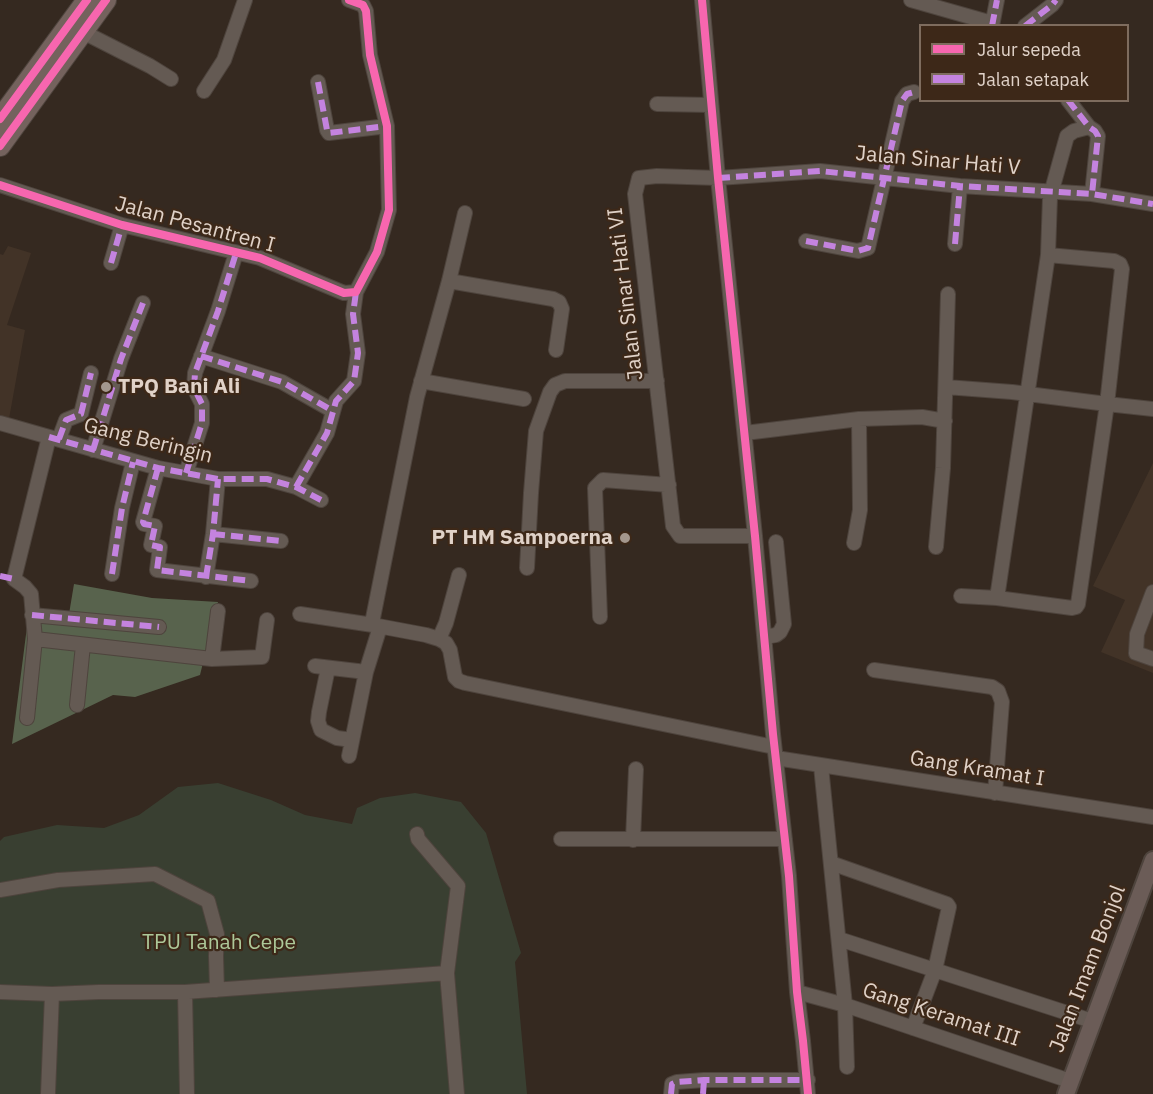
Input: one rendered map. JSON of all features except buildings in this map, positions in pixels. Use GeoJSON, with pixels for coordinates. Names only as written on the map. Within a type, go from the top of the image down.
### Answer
{"type":"FeatureCollection","features":[{"type":"Feature","properties":{"kind":"highway"},"geometry":{"type":"LineString","coordinates":[[0,119],[87,0]]}},
{"type":"Feature","properties":{"kind":"highway"},"geometry":{"type":"LineString","coordinates":[[0,146],[106,0]]}},
{"type":"Feature","properties":{"kind":"main road","name":"Jalan Imam Bonjol"},"geometry":{"type":"LineString","coordinates":[[1068,1087],[1153,860]]}},
{"type":"Feature","properties":{"kind":"street"},"geometry":{"type":"LineString","coordinates":[[204,91],[224,60],[245,0]]}},
{"type":"Feature","properties":{"kind":"street"},"geometry":{"type":"LineString","coordinates":[[296,487],[327,433],[336,401],[354,381],[358,353],[352,315],[356,292],[377,252],[388,210],[387,126],[370,55],[366,10],[363,5],[349,0]]}},
{"type":"Feature","properties":{"kind":"street"},"geometry":{"type":"LineString","coordinates":[[671,1094],[673,1083],[703,1087],[808,1087],[702,0]]}},
{"type":"Feature","properties":{"kind":"street"},"geometry":{"type":"LineString","coordinates":[[911,0],[992,24],[997,0]]}},
{"type":"Feature","properties":{"kind":"street"},"geometry":{"type":"LineString","coordinates":[[1028,24],[1056,0]]}},
{"type":"Feature","properties":{"kind":"street"},"geometry":{"type":"LineString","coordinates":[[83,32],[171,79]]}},
{"type":"Feature","properties":{"kind":"street"},"geometry":{"type":"LineString","coordinates":[[318,82],[329,133],[387,126]]}},
{"type":"Feature","properties":{"kind":"street"},"geometry":{"type":"LineString","coordinates":[[806,241],[858,251],[868,248],[902,101],[904,97],[914,92]]}},
{"type":"Feature","properties":{"kind":"street"},"geometry":{"type":"LineString","coordinates":[[1070,102],[1098,136],[1092,194]]}},
{"type":"Feature","properties":{"kind":"street"},"geometry":{"type":"LineString","coordinates":[[657,104],[711,105]]}},
{"type":"Feature","properties":{"kind":"street"},"geometry":{"type":"LineString","coordinates":[[997,598],[1048,255],[1050,197],[1067,136],[1074,131],[1089,127]]}},
{"type":"Feature","properties":{"kind":"street","name":"Jalan Sinar Hati V"},"geometry":{"type":"LineString","coordinates":[[718,178],[820,171],[960,186],[1092,194],[1153,204]]}},
{"type":"Feature","properties":{"kind":"street","name":"Jalan Sinar Hati VI"},"geometry":{"type":"LineString","coordinates":[[718,178],[657,176],[639,178],[635,194],[673,526],[680,536],[755,536]]}},
{"type":"Feature","properties":{"kind":"street","name":"Jalan Pesantren I"},"geometry":{"type":"LineString","coordinates":[[0,185],[122,225],[260,258],[344,293],[356,292]]}},
{"type":"Feature","properties":{"kind":"street"},"geometry":{"type":"LineString","coordinates":[[955,244],[960,186]]}},
{"type":"Feature","properties":{"kind":"street"},"geometry":{"type":"LineString","coordinates":[[349,756],[376,626],[375,606],[421,381],[465,213]]}},
{"type":"Feature","properties":{"kind":"street"},"geometry":{"type":"LineString","coordinates":[[111,263],[122,225]]}},
{"type":"Feature","properties":{"kind":"street"},"geometry":{"type":"LineString","coordinates":[[186,473],[202,423],[202,404],[194,388],[195,373],[236,253]]}},
{"type":"Feature","properties":{"kind":"street"},"geometry":{"type":"LineString","coordinates":[[961,596],[997,598],[1072,608],[1076,608],[1078,604],[1107,404],[1122,273],[1120,264],[1114,261],[1048,255]]}},
{"type":"Feature","properties":{"kind":"street"},"geometry":{"type":"LineString","coordinates":[[449,281],[554,299],[559,302],[562,309],[556,350]]}},
{"type":"Feature","properties":{"kind":"street"},"geometry":{"type":"LineString","coordinates":[[936,547],[945,421],[948,294]]}},
{"type":"Feature","properties":{"kind":"street"},"geometry":{"type":"LineString","coordinates":[[93,450],[122,359],[143,303]]}},
{"type":"Feature","properties":{"kind":"street"},"geometry":{"type":"LineString","coordinates":[[201,356],[282,382],[333,411]]}},
{"type":"Feature","properties":{"kind":"street"},"geometry":{"type":"LineString","coordinates":[[14,579],[54,438],[66,420],[81,414],[91,373]]}},
{"type":"Feature","properties":{"kind":"street"},"geometry":{"type":"LineString","coordinates":[[421,381],[524,399]]}},
{"type":"Feature","properties":{"kind":"street"},"geometry":{"type":"LineString","coordinates":[[527,568],[536,431],[550,392],[555,385],[565,381],[657,381]]}},
{"type":"Feature","properties":{"kind":"street"},"geometry":{"type":"LineString","coordinates":[[946,387],[1012,392],[1153,409]]}},
{"type":"Feature","properties":{"kind":"street"},"geometry":{"type":"LineString","coordinates":[[745,433],[859,419],[922,417],[945,421]]}},
{"type":"Feature","properties":{"kind":"street"},"geometry":{"type":"LineString","coordinates":[[854,543],[860,510],[859,419]]}},
{"type":"Feature","properties":{"kind":"street","name":"Gang Beringin"},"geometry":{"type":"LineString","coordinates":[[0,423],[158,468],[218,479],[267,479],[296,487],[321,500]]}},
{"type":"Feature","properties":{"kind":"street"},"geometry":{"type":"LineString","coordinates":[[112,574],[122,508],[133,462]]}},
{"type":"Feature","properties":{"kind":"street"},"geometry":{"type":"LineString","coordinates":[[158,468],[143,522],[155,526],[152,545],[160,547],[157,570],[251,581]]}},
{"type":"Feature","properties":{"kind":"street"},"geometry":{"type":"LineString","coordinates":[[206,577],[218,479]]}},
{"type":"Feature","properties":{"kind":"street"},"geometry":{"type":"LineString","coordinates":[[600,617],[596,488],[603,480],[669,485]]}},
{"type":"Feature","properties":{"kind":"street"},"geometry":{"type":"LineString","coordinates":[[213,534],[281,541]]}},
{"type":"Feature","properties":{"kind":"street"},"geometry":{"type":"LineString","coordinates":[[765,637],[776,635],[783,624],[776,542]]}},
{"type":"Feature","properties":{"kind":"street"},"geometry":{"type":"LineString","coordinates":[[300,614],[426,634],[439,639],[446,623],[459,575]]}},
{"type":"Feature","properties":{"kind":"street"},"geometry":{"type":"LineString","coordinates":[[0,576],[14,579],[25,586],[31,594],[35,639],[27,718]]}},
{"type":"Feature","properties":{"kind":"street"},"geometry":{"type":"LineString","coordinates":[[1153,592],[1137,634],[1136,653],[1153,660]]}},
{"type":"Feature","properties":{"kind":"street"},"geometry":{"type":"LineString","coordinates":[[212,659],[218,611]]}},
{"type":"Feature","properties":{"kind":"street"},"geometry":{"type":"LineString","coordinates":[[32,615],[159,627]]}},
{"type":"Feature","properties":{"kind":"street"},"geometry":{"type":"LineString","coordinates":[[35,639],[212,659],[262,657],[267,620]]}},
{"type":"Feature","properties":{"kind":"street","name":"Gang Kramat I"},"geometry":{"type":"LineString","coordinates":[[439,639],[446,643],[450,650],[455,677],[465,683],[775,753],[794,761],[1153,817]]}},
{"type":"Feature","properties":{"kind":"street"},"geometry":{"type":"LineString","coordinates":[[77,705],[83,645]]}},
{"type":"Feature","properties":{"kind":"street"},"geometry":{"type":"LineString","coordinates":[[352,740],[337,738],[321,730],[318,721],[321,667],[366,672]]}},
{"type":"Feature","properties":{"kind":"street"},"geometry":{"type":"LineString","coordinates":[[874,670],[992,687],[998,691],[1002,702],[995,793]]}},
{"type":"Feature","properties":{"kind":"street"},"geometry":{"type":"LineString","coordinates":[[821,766],[845,1005],[847,1067]]}},
{"type":"Feature","properties":{"kind":"street"},"geometry":{"type":"LineString","coordinates":[[633,840],[636,769]]}},
{"type":"Feature","properties":{"kind":"street"},"geometry":{"type":"LineString","coordinates":[[417,834],[418,839],[458,886],[447,974],[457,1094]]}},
{"type":"Feature","properties":{"kind":"street"},"geometry":{"type":"LineString","coordinates":[[561,839],[785,839]]}},
{"type":"Feature","properties":{"kind":"street"},"geometry":{"type":"LineString","coordinates":[[831,864],[947,904],[949,907],[935,970],[913,1028]]}},
{"type":"Feature","properties":{"kind":"street"},"geometry":{"type":"LineString","coordinates":[[0,890],[58,880],[155,874],[208,901],[217,934],[217,990]]}},
{"type":"Feature","properties":{"kind":"street"},"geometry":{"type":"LineString","coordinates":[[839,939],[1092,1021]]}},
{"type":"Feature","properties":{"kind":"street"},"geometry":{"type":"LineString","coordinates":[[0,992],[52,994],[185,992],[447,974]]}},
{"type":"Feature","properties":{"kind":"street"},"geometry":{"type":"LineString","coordinates":[[185,992],[187,1094]]}},
{"type":"Feature","properties":{"kind":"street","name":"Gang Keramat III"},"geometry":{"type":"LineString","coordinates":[[797,992],[845,1005],[913,1028],[1068,1087]]}},
{"type":"Feature","properties":{"kind":"street"},"geometry":{"type":"LineString","coordinates":[[48,1094],[52,994]]}},
{"type":"Feature","properties":{"kind":"shaded area"},"geometry":{"type":"Polygon","coordinates":[[[8,246],[31,253],[7,325],[25,330],[7,430],[0,428],[0,254],[3,255],[8,246]]]}},
{"type":"Feature","properties":{"kind":"shaded area"},"geometry":{"type":"Polygon","coordinates":[[[1153,463],[1153,673],[1101,652],[1125,600],[1093,586],[1153,463]]]}},
{"type":"Feature","properties":{"kind":"green space"},"geometry":{"type":"Polygon","coordinates":[[[74,584],[152,598],[218,602],[200,675],[135,697],[113,695],[12,744],[29,611],[69,614],[74,584]]]}},
{"type":"Feature","properties":{"kind":"green space","name":"TPU Tanah Cepe"},"geometry":{"type":"Polygon","coordinates":[[[218,783],[271,800],[305,815],[352,824],[357,808],[380,798],[415,793],[461,802],[486,833],[521,953],[515,962],[527,1094],[0,1094],[0,841],[4,837],[57,825],[104,828],[139,815],[178,787],[218,783]]]}},
{"type":"Feature","properties":{"kind":"marked path"},"geometry":{"type":"LineString","coordinates":[[992,24],[997,0]]}},
{"type":"Feature","properties":{"kind":"marked path"},"geometry":{"type":"LineString","coordinates":[[1028,24],[1056,0]]}},
{"type":"Feature","properties":{"kind":"marked path"},"geometry":{"type":"LineString","coordinates":[[318,82],[329,133],[387,126]]}},
{"type":"Feature","properties":{"kind":"marked path"},"geometry":{"type":"LineString","coordinates":[[806,241],[858,251],[868,248],[902,101],[907,94],[914,92]]}},
{"type":"Feature","properties":{"kind":"marked path"},"geometry":{"type":"LineString","coordinates":[[1070,102],[1098,136],[1092,194]]}},
{"type":"Feature","properties":{"kind":"marked path"},"geometry":{"type":"LineString","coordinates":[[718,178],[820,171],[960,186],[1092,194],[1153,204]]}},
{"type":"Feature","properties":{"kind":"marked path"},"geometry":{"type":"LineString","coordinates":[[955,244],[960,186]]}},
{"type":"Feature","properties":{"kind":"marked path"},"geometry":{"type":"LineString","coordinates":[[111,263],[122,225]]}},
{"type":"Feature","properties":{"kind":"marked path"},"geometry":{"type":"LineString","coordinates":[[186,473],[202,423],[202,404],[194,388],[195,373],[236,253]]}},
{"type":"Feature","properties":{"kind":"marked path"},"geometry":{"type":"LineString","coordinates":[[296,487],[327,433],[336,401],[354,381],[358,353],[353,314],[356,292]]}},
{"type":"Feature","properties":{"kind":"marked path"},"geometry":{"type":"LineString","coordinates":[[93,450],[121,359],[143,303]]}},
{"type":"Feature","properties":{"kind":"marked path"},"geometry":{"type":"LineString","coordinates":[[201,356],[282,382],[333,411]]}},
{"type":"Feature","properties":{"kind":"marked path"},"geometry":{"type":"LineString","coordinates":[[59,439],[66,420],[81,414],[91,373]]}},
{"type":"Feature","properties":{"kind":"marked path"},"geometry":{"type":"LineString","coordinates":[[49,437],[158,468],[218,479],[267,479],[296,487],[321,500]]}},
{"type":"Feature","properties":{"kind":"marked path"},"geometry":{"type":"LineString","coordinates":[[112,574],[122,508],[133,462]]}},
{"type":"Feature","properties":{"kind":"marked path"},"geometry":{"type":"LineString","coordinates":[[158,468],[143,522],[155,526],[151,545],[160,547],[157,570],[251,581]]}},
{"type":"Feature","properties":{"kind":"marked path"},"geometry":{"type":"LineString","coordinates":[[206,577],[218,479]]}},
{"type":"Feature","properties":{"kind":"marked path"},"geometry":{"type":"LineString","coordinates":[[213,534],[281,541]]}},
{"type":"Feature","properties":{"kind":"marked path"},"geometry":{"type":"LineString","coordinates":[[0,576],[14,579]]}},
{"type":"Feature","properties":{"kind":"marked path"},"geometry":{"type":"LineString","coordinates":[[32,615],[159,627]]}},
{"type":"Feature","properties":{"kind":"marked path"},"geometry":{"type":"LineString","coordinates":[[703,1094],[704,1080]]}},
{"type":"Feature","properties":{"kind":"marked path"},"geometry":{"type":"LineString","coordinates":[[671,1094],[672,1084],[677,1082],[808,1080]]}},
{"type":"Feature","properties":{"kind":"cycle path"},"geometry":{"type":"LineString","coordinates":[[0,119],[87,0]]}},
{"type":"Feature","properties":{"kind":"cycle path"},"geometry":{"type":"LineString","coordinates":[[0,146],[106,0]]}},
{"type":"Feature","properties":{"kind":"cycle path"},"geometry":{"type":"LineString","coordinates":[[0,185],[122,225],[260,258],[344,293],[356,292],[377,252],[389,210],[387,126],[370,55],[366,11],[363,5],[349,0]]}},
{"type":"Feature","properties":{"kind":"cycle path"},"geometry":{"type":"LineString","coordinates":[[702,0],[773,734],[789,876],[797,992],[808,1094]]}},
{"type":"Feature","properties":{"kind":"place","name":"TPQ Bani Ali"},"geometry":{"type":"Point","coordinates":[106,387]}},
{"type":"Feature","properties":{"kind":"place","name":"PT HM Sampoerna"},"geometry":{"type":"Point","coordinates":[625,538]}}]}
